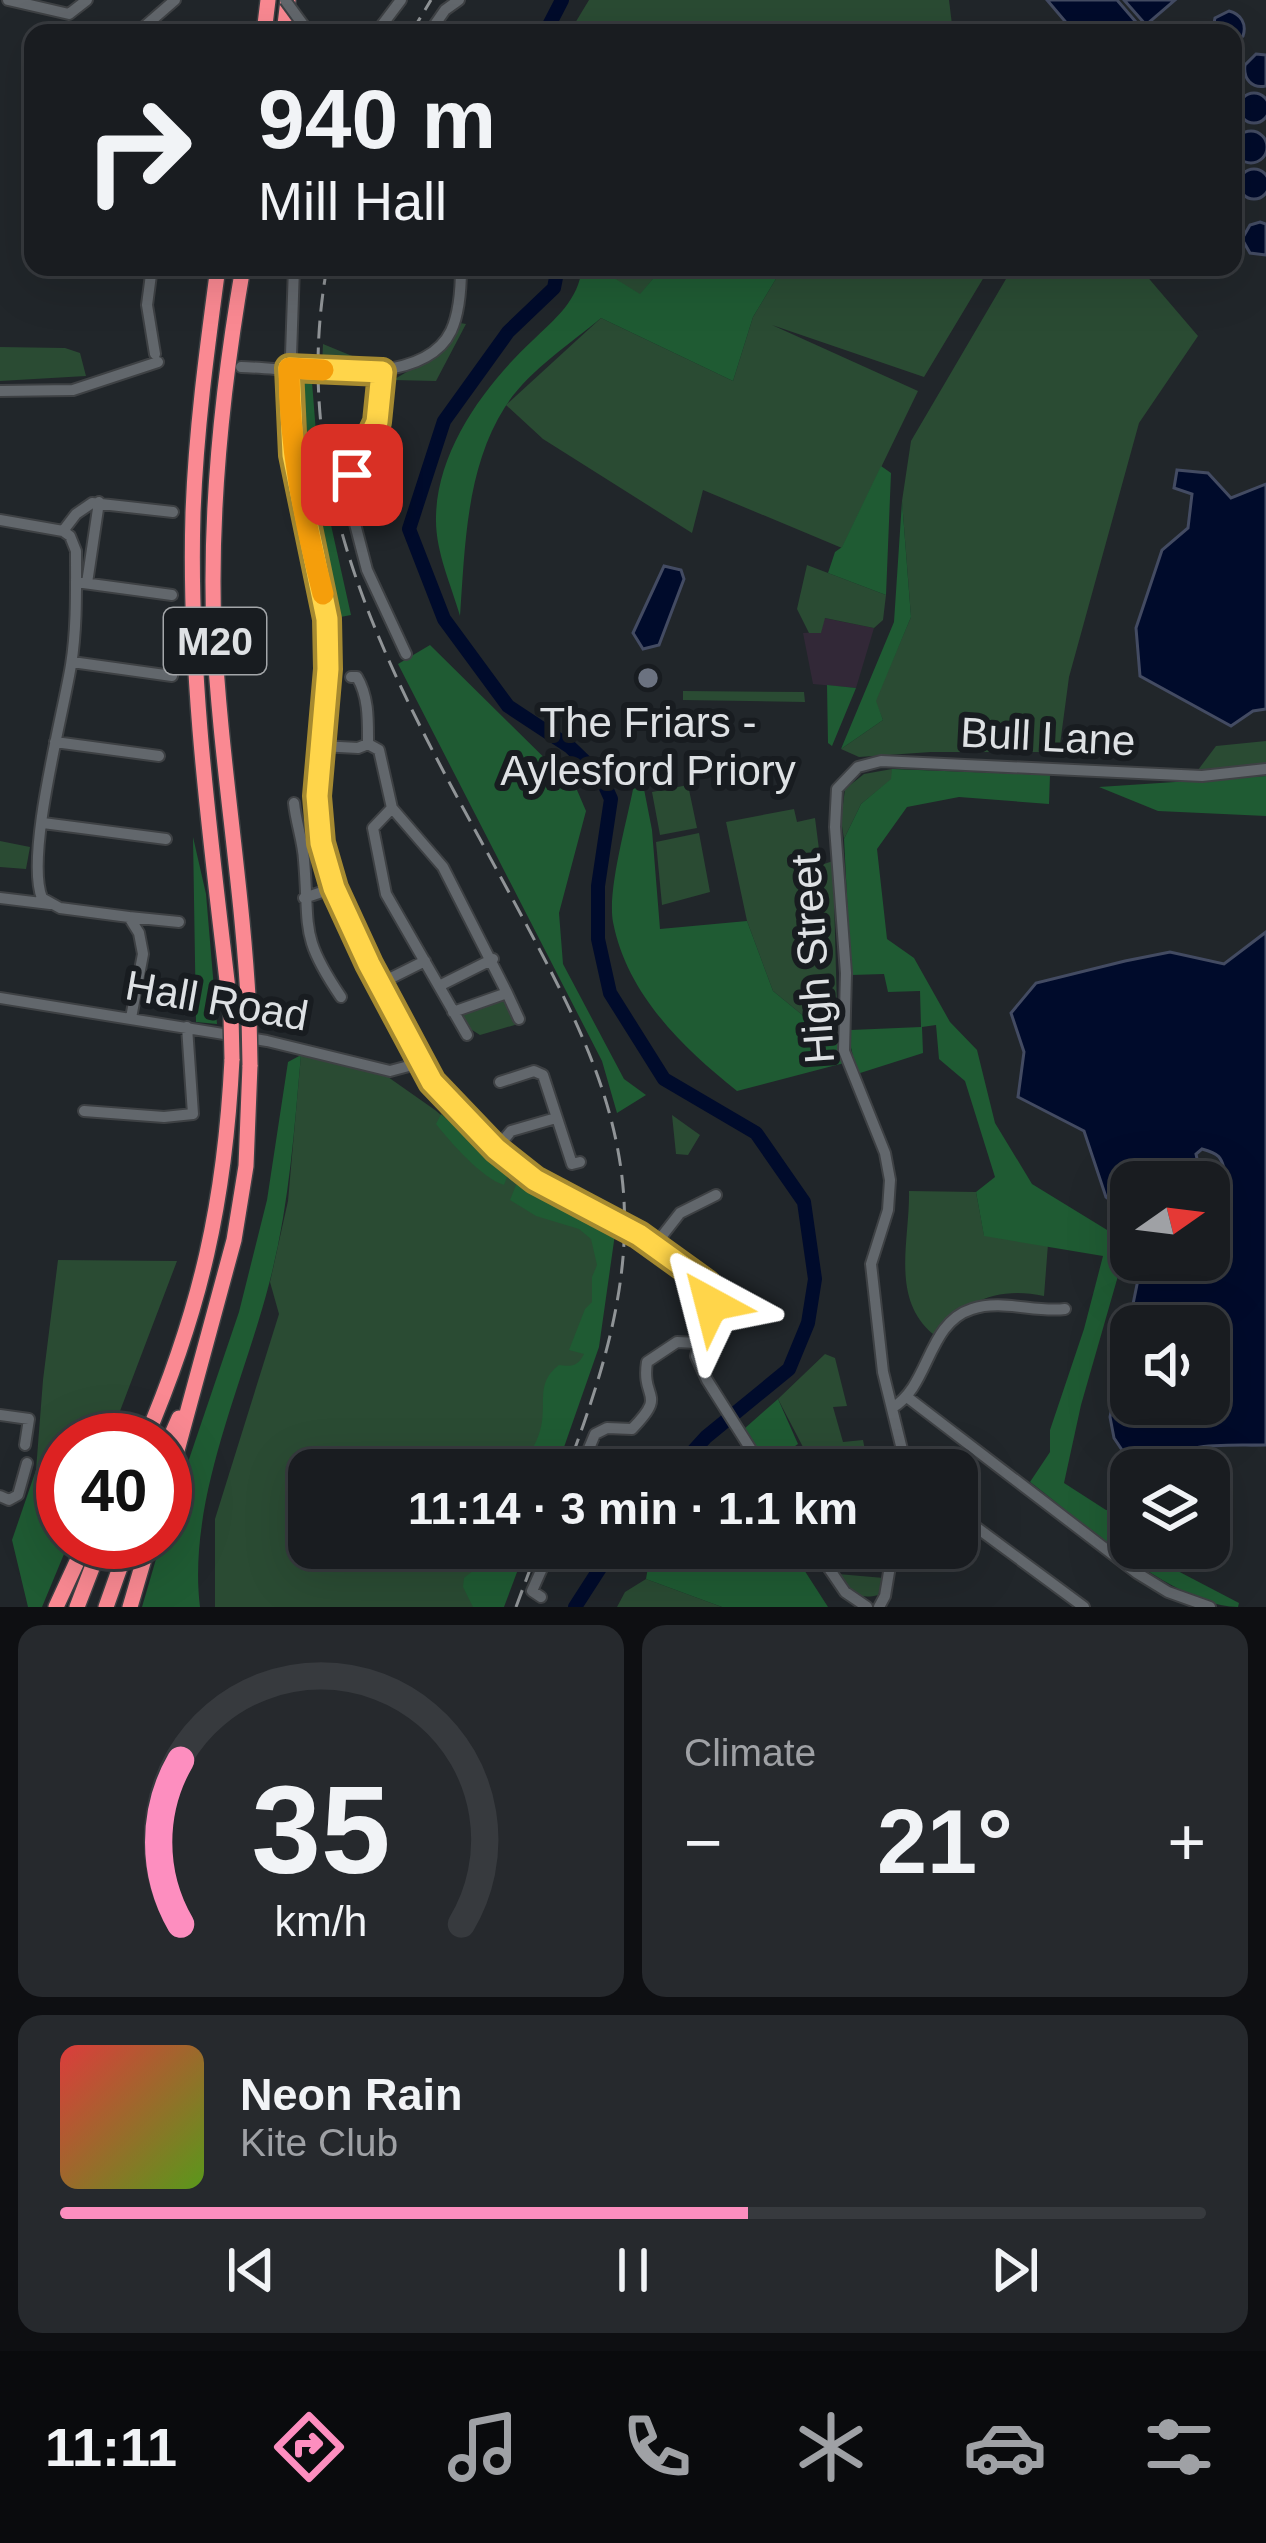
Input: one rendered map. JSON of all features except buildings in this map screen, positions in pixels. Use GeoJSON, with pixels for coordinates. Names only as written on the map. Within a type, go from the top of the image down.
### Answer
{"type":"FeatureCollection","features":[{"type":"Feature","properties":{"kind":"highway","name":"M20"},"geometry":{"type":"LineString","coordinates":[[188,1413],[234,1240],[246,1166],[250,1065],[198,686],[193,590],[198,433],[217,276]]}},
{"type":"Feature","properties":{"kind":"highway","name":"M20"},"geometry":{"type":"LineString","coordinates":[[155,1413],[196,1303],[221,1197],[240,1015],[213,589],[220,428],[242,276]]}},
{"type":"Feature","properties":{"kind":"highway","name":"M20"},"geometry":{"type":"LineString","coordinates":[[147,1413],[178,1351]]}},
{"type":"Feature","properties":{"kind":"highway","name":"M20"},"geometry":{"type":"LineString","coordinates":[[180,1413],[196,1376]]}},
{"type":"Feature","properties":{"kind":"highway"},"geometry":{"type":"LineString","coordinates":[[56,1607],[74,1569]]}},
{"type":"Feature","properties":{"kind":"highway"},"geometry":{"type":"LineString","coordinates":[[77,1607],[92,1569]]}},
{"type":"Feature","properties":{"kind":"highway"},"geometry":{"type":"LineString","coordinates":[[106,1607],[119,1569]]}},
{"type":"Feature","properties":{"kind":"highway"},"geometry":{"type":"LineString","coordinates":[[130,1607],[141,1569]]}},
{"type":"Feature","properties":{"kind":"street"},"geometry":{"type":"LineString","coordinates":[[8,0],[69,14],[87,0]]}},
{"type":"Feature","properties":{"kind":"street"},"geometry":{"type":"LineString","coordinates":[[147,24],[175,0]]}},
{"type":"Feature","properties":{"kind":"street"},"geometry":{"type":"LineString","coordinates":[[383,24],[401,0]]}},
{"type":"Feature","properties":{"kind":"street"},"geometry":{"type":"LineString","coordinates":[[435,24],[459,0]]}},
{"type":"Feature","properties":{"kind":"street"},"geometry":{"type":"LineString","coordinates":[[0,392],[73,390],[157,358],[146,305],[151,276]]}},
{"type":"Feature","properties":{"kind":"street"},"geometry":{"type":"LineString","coordinates":[[294,276],[289,368],[293,455],[327,619],[328,669],[317,807],[334,888],[420,1063],[496,1149],[535,1180],[655,1245],[713,1292],[758,1305]]}},
{"type":"Feature","properties":{"kind":"street"},"geometry":{"type":"LineString","coordinates":[[241,368],[382,372],[420,359],[450,333],[460,276]]}},
{"type":"Feature","properties":{"kind":"street"},"geometry":{"type":"LineString","coordinates":[[382,372],[377,422],[347,493],[367,570],[406,654]]}},
{"type":"Feature","properties":{"kind":"street"},"geometry":{"type":"LineString","coordinates":[[63,530],[86,505],[99,502],[173,512]]}},
{"type":"Feature","properties":{"kind":"street"},"geometry":{"type":"LineString","coordinates":[[27,901],[37,882],[81,582],[99,502]]}},
{"type":"Feature","properties":{"kind":"street"},"geometry":{"type":"LineString","coordinates":[[1,524],[63,530],[76,551],[81,582]]}},
{"type":"Feature","properties":{"kind":"street"},"geometry":{"type":"LineString","coordinates":[[81,582],[172,595]]}},
{"type":"Feature","properties":{"kind":"street"},"geometry":{"type":"LineString","coordinates":[[71,662],[172,676]]}},
{"type":"Feature","properties":{"kind":"street"},"geometry":{"type":"LineString","coordinates":[[351,677],[357,676],[362,683],[368,744]]}},
{"type":"Feature","properties":{"kind":"street"},"geometry":{"type":"LineString","coordinates":[[55,742],[159,756]]}},
{"type":"Feature","properties":{"kind":"street"},"geometry":{"type":"LineString","coordinates":[[321,746],[368,744]]}},
{"type":"Feature","properties":{"kind":"street"},"geometry":{"type":"LineString","coordinates":[[368,744],[379,750],[383,760],[392,808],[443,867],[520,1018]]}},
{"type":"Feature","properties":{"kind":"street","name":"Bull Lane"},"geometry":{"type":"LineString","coordinates":[[837,789],[859,767],[881,761],[1202,776],[1266,769]]}},
{"type":"Feature","properties":{"kind":"street","name":"High Street"},"geometry":{"type":"LineString","coordinates":[[837,789],[835,827],[846,973],[844,1051],[885,1153],[890,1180],[888,1210],[871,1264],[881,1362],[902,1449]]}},
{"type":"Feature","properties":{"kind":"street"},"geometry":{"type":"LineString","coordinates":[[294,803],[304,858],[310,945],[341,997]]}},
{"type":"Feature","properties":{"kind":"street"},"geometry":{"type":"LineString","coordinates":[[392,808],[373,828],[386,894],[467,1034]]}},
{"type":"Feature","properties":{"kind":"street"},"geometry":{"type":"LineString","coordinates":[[43,823],[166,839]]}},
{"type":"Feature","properties":{"kind":"street"},"geometry":{"type":"LineString","coordinates":[[37,882],[42,898],[54,904]]}},
{"type":"Feature","properties":{"kind":"street"},"geometry":{"type":"LineString","coordinates":[[304,898],[334,888]]}},
{"type":"Feature","properties":{"kind":"street"},"geometry":{"type":"LineString","coordinates":[[0,898],[179,922]]}},
{"type":"Feature","properties":{"kind":"street"},"geometry":{"type":"LineString","coordinates":[[129,917],[139,933],[143,954],[131,1018]]}},
{"type":"Feature","properties":{"kind":"street"},"geometry":{"type":"LineString","coordinates":[[441,985],[493,959]]}},
{"type":"Feature","properties":{"kind":"street"},"geometry":{"type":"LineString","coordinates":[[379,984],[425,961]]}},
{"type":"Feature","properties":{"kind":"street"},"geometry":{"type":"LineString","coordinates":[[453,1012],[507,993]]}},
{"type":"Feature","properties":{"kind":"street","name":"Hall Road"},"geometry":{"type":"LineString","coordinates":[[0,998],[314,1050],[390,1071],[420,1063]]}},
{"type":"Feature","properties":{"kind":"street"},"geometry":{"type":"LineString","coordinates":[[84,1111],[164,1117],[193,1114],[187,1027]]}},
{"type":"Feature","properties":{"kind":"street"},"geometry":{"type":"LineString","coordinates":[[500,1082],[534,1071],[543,1075],[572,1164],[580,1162]]}},
{"type":"Feature","properties":{"kind":"street"},"geometry":{"type":"LineString","coordinates":[[496,1149],[512,1131],[556,1118]]}},
{"type":"Feature","properties":{"kind":"street"},"geometry":{"type":"LineString","coordinates":[[655,1245],[680,1214],[716,1195]]}},
{"type":"Feature","properties":{"kind":"street"},"geometry":{"type":"LineString","coordinates":[[713,1292],[696,1356],[750,1449]]}},
{"type":"Feature","properties":{"kind":"street"},"geometry":{"type":"LineString","coordinates":[[892,1408],[907,1397],[948,1324],[959,1314],[977,1307],[1065,1309]]}},
{"type":"Feature","properties":{"kind":"street"},"geometry":{"type":"LineString","coordinates":[[589,1449],[595,1434],[607,1428],[632,1429],[651,1408],[647,1362],[677,1342],[697,1342]]}},
{"type":"Feature","properties":{"kind":"street"},"geometry":{"type":"LineString","coordinates":[[907,1397],[1137,1573],[1168,1592],[1210,1607]]}},
{"type":"Feature","properties":{"kind":"street"},"geometry":{"type":"LineString","coordinates":[[0,1414],[28,1419],[25,1445]]}},
{"type":"Feature","properties":{"kind":"street"},"geometry":{"type":"LineString","coordinates":[[0,1496],[9,1500],[18,1496],[27,1463]]}},
{"type":"Feature","properties":{"kind":"street"},"geometry":{"type":"LineString","coordinates":[[978,1533],[1084,1607]]}},
{"type":"Feature","properties":{"kind":"street"},"geometry":{"type":"LineString","coordinates":[[541,1597],[532,1591],[546,1569]]}},
{"type":"Feature","properties":{"kind":"street"},"geometry":{"type":"LineString","coordinates":[[829,1569],[844,1592],[867,1607]]}},
{"type":"Feature","properties":{"kind":"street"},"geometry":{"type":"LineString","coordinates":[[879,1607],[889,1569]]}},
{"type":"Feature","properties":{"kind":"shaded area"},"geometry":{"type":"Polygon","coordinates":[[[824,618],[874,628],[856,688],[813,684],[803,633],[821,632],[824,618]]]}},
{"type":"Feature","properties":{"kind":"green space"},"geometry":{"type":"Polygon","coordinates":[[[589,0],[949,0],[952,24],[574,24],[589,0]]]}},
{"type":"Feature","properties":{"kind":"green space"},"geometry":{"type":"Polygon","coordinates":[[[610,276],[655,276],[640,295],[610,276]]]}},
{"type":"Feature","properties":{"kind":"green space"},"geometry":{"type":"Polygon","coordinates":[[[611,276],[640,294],[655,276],[778,276],[753,317],[733,381],[601,318],[525,382],[505,407],[482,456],[466,536],[460,616],[436,530],[445,467],[481,398],[557,317],[580,279],[611,276]]]}},
{"type":"Feature","properties":{"kind":"green space"},"geometry":{"type":"Polygon","coordinates":[[[778,276],[985,276],[924,377],[772,325],[918,391],[842,548],[703,490],[692,533],[543,439],[506,405],[601,318],[733,381],[753,317],[778,276]]]}},
{"type":"Feature","properties":{"kind":"green space"},"geometry":{"type":"Polygon","coordinates":[[[1008,276],[1147,276],[1198,336],[1139,423],[1069,677],[1059,752],[859,757],[841,749],[883,720],[875,701],[911,617],[902,501],[911,441],[1008,276]]]}},
{"type":"Feature","properties":{"kind":"green space"},"geometry":{"type":"Polygon","coordinates":[[[460,323],[466,324],[436,381],[393,380],[439,353],[460,323]]]}},
{"type":"Feature","properties":{"kind":"green space"},"geometry":{"type":"Polygon","coordinates":[[[323,344],[357,358],[356,366],[322,365],[323,344]]]}},
{"type":"Feature","properties":{"kind":"green space"},"geometry":{"type":"Polygon","coordinates":[[[0,347],[65,348],[80,353],[86,376],[0,381],[0,347]]]}},
{"type":"Feature","properties":{"kind":"green space"},"geometry":{"type":"Polygon","coordinates":[[[305,380],[312,382],[319,471],[351,615],[330,619],[294,423],[294,387],[305,380]]]}},
{"type":"Feature","properties":{"kind":"green space"},"geometry":{"type":"Polygon","coordinates":[[[881,466],[891,473],[886,595],[828,573],[881,466]]]}},
{"type":"Feature","properties":{"kind":"green space"},"geometry":{"type":"Polygon","coordinates":[[[902,501],[911,617],[876,701],[883,720],[841,749],[894,622],[902,501]]]}},
{"type":"Feature","properties":{"kind":"green space"},"geometry":{"type":"Polygon","coordinates":[[[807,565],[886,595],[883,620],[874,628],[825,618],[821,633],[809,633],[797,609],[807,565]]]}},
{"type":"Feature","properties":{"kind":"green space"},"geometry":{"type":"Polygon","coordinates":[[[430,645],[577,790],[586,811],[559,913],[563,964],[624,1079],[646,1095],[617,1113],[602,1061],[398,664],[430,645]]]}},
{"type":"Feature","properties":{"kind":"green space"},"geometry":{"type":"Polygon","coordinates":[[[827,685],[856,688],[832,746],[828,743],[827,685]]]}},
{"type":"Feature","properties":{"kind":"green space"},"geometry":{"type":"Polygon","coordinates":[[[683,691],[804,692],[805,702],[683,700],[683,691]]]}},
{"type":"Feature","properties":{"kind":"green space"},"geometry":{"type":"Polygon","coordinates":[[[1266,741],[1266,763],[1198,770],[1216,746],[1266,741]]]}},
{"type":"Feature","properties":{"kind":"green space"},"geometry":{"type":"Polygon","coordinates":[[[892,769],[892,779],[861,804],[844,839],[845,789],[864,774],[892,769]]]}},
{"type":"Feature","properties":{"kind":"green space"},"geometry":{"type":"Polygon","coordinates":[[[892,769],[1050,775],[1049,804],[959,797],[907,807],[877,849],[887,939],[914,958],[950,1022],[977,1050],[995,1123],[1032,1184],[1110,1232],[1110,1281],[1117,1281],[1064,1483],[1110,1510],[1110,1544],[1030,1482],[1050,1452],[1050,1430],[1103,1256],[984,1236],[976,1192],[995,1177],[965,1081],[939,1059],[936,1025],[922,1027],[923,1053],[857,1074],[851,1030],[921,1027],[920,991],[888,992],[884,974],[851,975],[844,839],[861,804],[891,779],[892,769]]]}},
{"type":"Feature","properties":{"kind":"green space"},"geometry":{"type":"Polygon","coordinates":[[[1266,776],[1266,816],[1158,811],[1099,787],[1266,776]]]}},
{"type":"Feature","properties":{"kind":"green space"},"geometry":{"type":"Polygon","coordinates":[[[634,784],[643,784],[652,830],[660,929],[747,921],[773,991],[838,1044],[844,1063],[737,1091],[677,1037],[644,996],[620,948],[612,908],[634,784]]]}},
{"type":"Feature","properties":{"kind":"green space"},"geometry":{"type":"Polygon","coordinates":[[[688,785],[697,828],[660,835],[652,792],[688,785]]]}},
{"type":"Feature","properties":{"kind":"green space"},"geometry":{"type":"Polygon","coordinates":[[[794,809],[797,822],[815,818],[821,865],[833,861],[838,1044],[773,991],[747,921],[726,822],[794,809]]]}},
{"type":"Feature","properties":{"kind":"green space"},"geometry":{"type":"Polygon","coordinates":[[[699,833],[710,892],[662,905],[656,842],[699,833]]]}},
{"type":"Feature","properties":{"kind":"green space"},"geometry":{"type":"Polygon","coordinates":[[[193,837],[206,894],[217,1024],[196,1022],[193,837]]]}},
{"type":"Feature","properties":{"kind":"green space"},"geometry":{"type":"Polygon","coordinates":[[[0,841],[30,847],[26,869],[0,867],[0,841]]]}},
{"type":"Feature","properties":{"kind":"green space"},"geometry":{"type":"Polygon","coordinates":[[[506,999],[518,1024],[480,1035],[464,1025],[460,1014],[506,999]]]}},
{"type":"Feature","properties":{"kind":"green space"},"geometry":{"type":"Polygon","coordinates":[[[301,1055],[388,1077],[521,1183],[611,1225],[595,1343],[555,1449],[288,1449],[288,1569],[507,1569],[492,1607],[215,1607],[215,1519],[279,1314],[270,1282],[288,1201],[301,1055]]]}},
{"type":"Feature","properties":{"kind":"green space"},"geometry":{"type":"Polygon","coordinates":[[[301,1055],[281,1227],[258,1323],[209,1485],[198,1567],[200,1607],[142,1607],[153,1569],[192,1569],[192,1450],[239,1312],[267,1200],[288,1062],[301,1055]]]}},
{"type":"Feature","properties":{"kind":"green space"},"geometry":{"type":"Polygon","coordinates":[[[441,1114],[509,1172],[504,1185],[477,1168],[450,1141],[436,1124],[441,1114]]]}},
{"type":"Feature","properties":{"kind":"green space"},"geometry":{"type":"Polygon","coordinates":[[[672,1115],[700,1135],[688,1155],[676,1154],[672,1115]]]}},
{"type":"Feature","properties":{"kind":"green space"},"geometry":{"type":"Polygon","coordinates":[[[529,1184],[611,1223],[615,1234],[599,1347],[563,1449],[533,1449],[551,1372],[559,1365],[574,1365],[584,1354],[569,1350],[592,1302],[597,1265],[591,1239],[579,1229],[536,1216],[510,1200],[516,1185],[529,1184]]]}},
{"type":"Feature","properties":{"kind":"green space"},"geometry":{"type":"Polygon","coordinates":[[[909,1191],[976,1192],[984,1235],[1048,1244],[1044,1296],[1011,1293],[983,1299],[933,1334],[920,1320],[907,1286],[909,1191]]]}},
{"type":"Feature","properties":{"kind":"green space"},"geometry":{"type":"Polygon","coordinates":[[[58,1260],[177,1261],[119,1413],[40,1413],[58,1260]]]}},
{"type":"Feature","properties":{"kind":"green space"},"geometry":{"type":"Polygon","coordinates":[[[825,1354],[835,1358],[847,1406],[833,1407],[843,1442],[863,1440],[865,1449],[804,1449],[778,1399],[825,1354]]]}},
{"type":"Feature","properties":{"kind":"green space"},"geometry":{"type":"Polygon","coordinates":[[[778,1399],[798,1444],[791,1449],[757,1449],[744,1429],[778,1399]]]}},
{"type":"Feature","properties":{"kind":"green space"},"geometry":{"type":"Polygon","coordinates":[[[36,1470],[36,1569],[58,1569],[42,1607],[28,1607],[12,1540],[36,1470]]]}},
{"type":"Feature","properties":{"kind":"green space"},"geometry":{"type":"Polygon","coordinates":[[[518,1569],[504,1607],[473,1607],[463,1587],[464,1578],[474,1570],[518,1569]]]}},
{"type":"Feature","properties":{"kind":"green space"},"geometry":{"type":"Polygon","coordinates":[[[648,1569],[804,1569],[828,1607],[722,1607],[646,1579],[648,1569]]]}},
{"type":"Feature","properties":{"kind":"green space"},"geometry":{"type":"Polygon","coordinates":[[[835,1569],[840,1569],[838,1574],[884,1578],[878,1595],[868,1597],[853,1592],[842,1581],[835,1569]]]}},
{"type":"Feature","properties":{"kind":"green space"},"geometry":{"type":"Polygon","coordinates":[[[1146,1569],[1174,1569],[1239,1603],[1238,1607],[1186,1593],[1146,1569]]]}},
{"type":"Feature","properties":{"kind":"green space"},"geometry":{"type":"Polygon","coordinates":[[[646,1579],[722,1607],[617,1607],[625,1592],[646,1579]]]}},
{"type":"Feature","properties":{"kind":"water"},"geometry":{"type":"Polygon","coordinates":[[[1047,0],[1117,0],[1138,24],[1067,24],[1047,0]]]}},
{"type":"Feature","properties":{"kind":"water"},"geometry":{"type":"Polygon","coordinates":[[[1124,0],[1175,0],[1147,24],[1124,0]]]}},
{"type":"Feature","properties":{"kind":"water"},"geometry":{"type":"Polygon","coordinates":[[[1229,11],[1240,17],[1244,27],[1243,36],[1242,24],[1214,24],[1215,18],[1229,11]]]}},
{"type":"Feature","properties":{"kind":"water"},"geometry":{"type":"Polygon","coordinates":[[[1256,54],[1266,55],[1266,86],[1253,84],[1245,75],[1245,65],[1256,54]]]}},
{"type":"Feature","properties":{"kind":"water"},"geometry":{"type":"Polygon","coordinates":[[[1254,93],[1265,97],[1265,119],[1254,123],[1243,119],[1243,97],[1254,93]]]}},
{"type":"Feature","properties":{"kind":"water"},"geometry":{"type":"Polygon","coordinates":[[[1257,132],[1266,141],[1263,159],[1242,160],[1242,134],[1257,132]]]}},
{"type":"Feature","properties":{"kind":"water"},"geometry":{"type":"Polygon","coordinates":[[[1254,169],[1265,173],[1265,195],[1254,199],[1243,195],[1243,173],[1254,169]]]}},
{"type":"Feature","properties":{"kind":"water"},"geometry":{"type":"Polygon","coordinates":[[[1266,224],[1266,255],[1250,253],[1242,239],[1250,225],[1266,224]]]}},
{"type":"Feature","properties":{"kind":"water"},"geometry":{"type":"Polygon","coordinates":[[[1177,470],[1208,473],[1231,498],[1266,484],[1266,709],[1253,711],[1231,726],[1140,676],[1136,628],[1162,550],[1188,528],[1192,494],[1174,488],[1177,470]]]}},
{"type":"Feature","properties":{"kind":"water"},"geometry":{"type":"Polygon","coordinates":[[[664,566],[681,570],[684,579],[659,645],[643,649],[633,633],[664,566]]]}},
{"type":"Feature","properties":{"kind":"water"},"geometry":{"type":"Polygon","coordinates":[[[1266,932],[1266,1445],[1121,1449],[1112,1425],[1230,1425],[1230,1305],[1133,1305],[1138,1281],[1230,1281],[1230,1161],[1221,1161],[1202,1149],[1196,1154],[1198,1161],[1110,1161],[1110,1200],[1084,1131],[1018,1097],[1024,1052],[1011,1013],[1036,983],[1170,952],[1224,964],[1266,932]]]}},
{"type":"Feature","properties":{"kind":"waterway"},"geometry":{"type":"LineString","coordinates":[[550,24],[562,0]]}},
{"type":"Feature","properties":{"kind":"waterway"},"geometry":{"type":"LineString","coordinates":[[556,276],[554,288],[508,332],[444,421],[409,529],[444,619],[508,706],[570,747],[601,777],[611,799],[598,886],[598,939],[610,993],[664,1079],[756,1133],[804,1202],[815,1279],[808,1323],[789,1369],[695,1449]]}},
{"type":"Feature","properties":{"kind":"waterway"},"geometry":{"type":"LineString","coordinates":[[575,1607],[599,1569]]}},
{"type":"Feature","properties":{"kind":"railway"},"geometry":{"type":"LineString","coordinates":[[416,24],[431,0]]}},
{"type":"Feature","properties":{"kind":"railway"},"geometry":{"type":"LineString","coordinates":[[326,276],[318,358],[324,445],[341,529],[368,610],[402,690],[572,1015],[598,1077],[616,1143],[625,1215],[619,1290],[603,1363],[574,1449]]}},
{"type":"Feature","properties":{"kind":"railway"},"geometry":{"type":"LineString","coordinates":[[516,1607],[530,1569]]}},
{"type":"Feature","properties":{"kind":"slow traffic"},"geometry":{"type":"LineString","coordinates":[[323,370],[289,368],[293,455],[323,594]]}},
{"type":"Feature","properties":{"kind":"place","name":"The Friars - Aylesford Priory"},"geometry":{"type":"Point","coordinates":[648,678]}},
{"type":"Feature","properties":{"kind":"route"},"geometry":{"type":"LineString","coordinates":[[352,475],[377,422],[382,372],[289,368],[293,455],[327,619],[328,669],[317,807],[334,888],[432,1082],[520,1170],[655,1245],[707,1284],[713,1292],[711,1304]]}}]}
